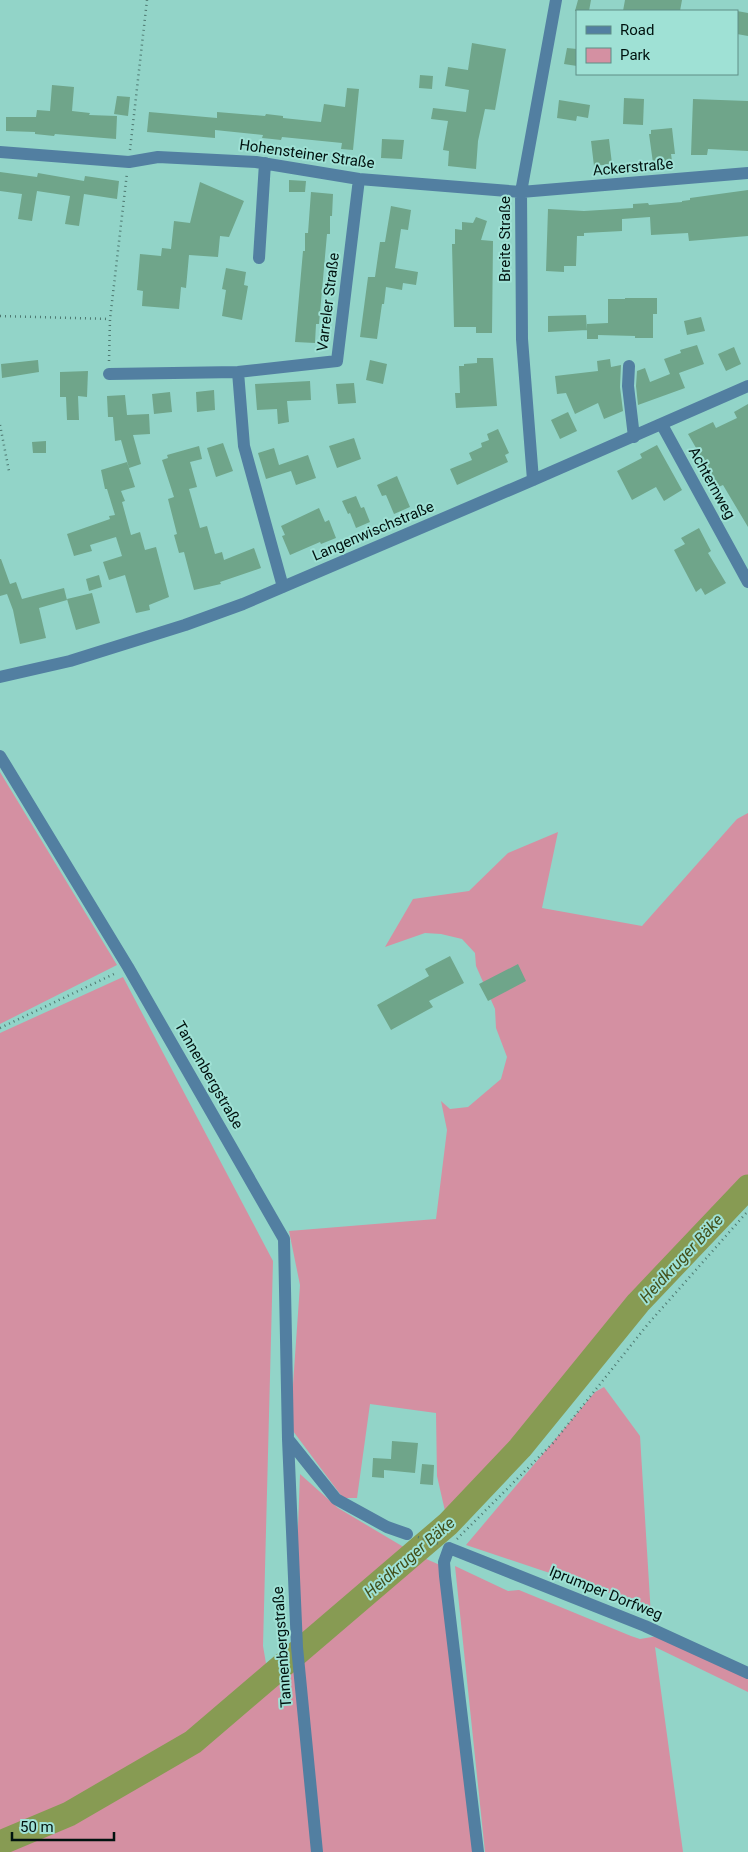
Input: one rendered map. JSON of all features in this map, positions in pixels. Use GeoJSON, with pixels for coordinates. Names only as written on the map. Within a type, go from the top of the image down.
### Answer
{"type":"FeatureCollection","features":[{"type":"Feature","properties":{"kind":"street","name":"Breite Straße"},"geometry":{"type":"LineString","coordinates":[[533,480],[522,339],[521,192],[556,0]]}},
{"type":"Feature","properties":{"kind":"street","name":"Hohensteiner Straße"},"geometry":{"type":"LineString","coordinates":[[0,152],[129,162],[158,157],[265,163],[360,179],[521,192]]}},
{"type":"Feature","properties":{"kind":"street"},"geometry":{"type":"LineString","coordinates":[[259,258],[265,163]]}},
{"type":"Feature","properties":{"kind":"street","name":"Ackerstraße"},"geometry":{"type":"LineString","coordinates":[[521,192],[748,173]]}},
{"type":"Feature","properties":{"kind":"street","name":"Varreler Straße"},"geometry":{"type":"LineString","coordinates":[[109,374],[238,372],[337,361],[360,179]]}},
{"type":"Feature","properties":{"kind":"street"},"geometry":{"type":"LineString","coordinates":[[629,366],[628,386],[634,437]]}},
{"type":"Feature","properties":{"kind":"street"},"geometry":{"type":"LineString","coordinates":[[238,372],[244,446],[283,587]]}},
{"type":"Feature","properties":{"kind":"street","name":"Langenwischstraße"},"geometry":{"type":"LineString","coordinates":[[0,677],[70,661],[185,625],[283,587],[662,425],[748,386]]}},
{"type":"Feature","properties":{"kind":"street","name":"Achternweg"},"geometry":{"type":"LineString","coordinates":[[662,425],[748,582]]}},
{"type":"Feature","properties":{"kind":"street","name":"Tannenbergstraße"},"geometry":{"type":"LineString","coordinates":[[0,756],[128,967],[284,1239],[288,1439],[297,1646],[317,1852]]}},
{"type":"Feature","properties":{"kind":"street"},"geometry":{"type":"LineString","coordinates":[[288,1439],[336,1499],[387,1527],[407,1534]]}},
{"type":"Feature","properties":{"kind":"street"},"geometry":{"type":"LineString","coordinates":[[445,1546],[444,1576],[478,1852]]}},
{"type":"Feature","properties":{"kind":"street","name":"Iprumper Dorfweg"},"geometry":{"type":"LineString","coordinates":[[445,1546],[645,1626],[748,1673]]}},
{"type":"Feature","properties":{"kind":"path"},"geometry":{"type":"LineString","coordinates":[[109,374],[110,319],[147,0]]}},
{"type":"Feature","properties":{"kind":"path"},"geometry":{"type":"LineString","coordinates":[[0,316],[110,319]]}},
{"type":"Feature","properties":{"kind":"path"},"geometry":{"type":"LineString","coordinates":[[0,425],[10,471]]}},
{"type":"Feature","properties":{"kind":"path"},"geometry":{"type":"LineString","coordinates":[[0,1028],[128,967]]}},
{"type":"Feature","properties":{"kind":"path"},"geometry":{"type":"LineString","coordinates":[[407,1534],[445,1546],[553,1443],[648,1324],[748,1211]]}},
{"type":"Feature","properties":{"kind":"green space"},"geometry":{"type":"Polygon","coordinates":[[[0,772],[117,965],[0,1024],[0,772]]]}},
{"type":"Feature","properties":{"kind":"green space"},"geometry":{"type":"Polygon","coordinates":[[[748,813],[748,1184],[636,1303],[518,1448],[448,1524],[437,1476],[436,1413],[370,1404],[357,1498],[343,1498],[290,1427],[300,1285],[289,1231],[436,1219],[447,1130],[441,1101],[450,1109],[468,1107],[501,1079],[507,1057],[496,1028],[495,1009],[476,966],[475,953],[462,939],[441,934],[425,933],[385,947],[413,899],[469,891],[508,853],[558,832],[542,908],[642,926],[737,819],[748,813]]]}},
{"type":"Feature","properties":{"kind":"green space"},"geometry":{"type":"Polygon","coordinates":[[[123,977],[273,1261],[263,1646],[268,1675],[192,1741],[70,1811],[0,1841],[0,1033],[123,977]]]}},
{"type":"Feature","properties":{"kind":"green space"},"geometry":{"type":"Polygon","coordinates":[[[604,1387],[640,1436],[651,1616],[639,1603],[466,1545],[595,1392],[604,1387]]]}},
{"type":"Feature","properties":{"kind":"green space"},"geometry":{"type":"Polygon","coordinates":[[[300,1474],[338,1508],[412,1552],[311,1638],[294,1635],[300,1474]]]}},
{"type":"Feature","properties":{"kind":"green space"},"geometry":{"type":"Polygon","coordinates":[[[417,1555],[440,1565],[474,1852],[0,1852],[0,1848],[74,1815],[190,1747],[293,1662],[417,1555]]]}},
{"type":"Feature","properties":{"kind":"green space"},"geometry":{"type":"Polygon","coordinates":[[[455,1566],[508,1591],[519,1590],[631,1636],[640,1639],[658,1636],[748,1678],[748,1692],[655,1647],[683,1852],[485,1852],[455,1566]]]}},
{"type":"Feature","properties":{"kind":"building"},"geometry":{"type":"Polygon","coordinates":[[[578,0],[591,0],[589,10],[575,11],[578,0]]]}},
{"type":"Feature","properties":{"kind":"building"},"geometry":{"type":"Polygon","coordinates":[[[625,0],[682,0],[680,10],[623,10],[625,0]]]}},
{"type":"Feature","properties":{"kind":"building"},"geometry":{"type":"Polygon","coordinates":[[[738,11],[748,13],[748,36],[738,34],[738,11]]]}},
{"type":"Feature","properties":{"kind":"building"},"geometry":{"type":"Polygon","coordinates":[[[472,43],[506,49],[495,110],[485,109],[478,141],[476,169],[448,166],[449,151],[443,150],[448,121],[431,119],[433,108],[466,112],[469,90],[445,86],[448,67],[468,70],[472,43]]]}},
{"type":"Feature","properties":{"kind":"building"},"geometry":{"type":"Polygon","coordinates":[[[567,48],[576,49],[576,66],[564,64],[567,48]]]}},
{"type":"Feature","properties":{"kind":"building"},"geometry":{"type":"Polygon","coordinates":[[[420,75],[433,76],[432,89],[419,88],[420,75]]]}},
{"type":"Feature","properties":{"kind":"building"},"geometry":{"type":"Polygon","coordinates":[[[52,85],[74,87],[72,111],[90,113],[89,115],[117,116],[116,139],[55,134],[54,136],[35,134],[35,132],[6,131],[6,117],[36,117],[37,110],[50,111],[52,85]]]}},
{"type":"Feature","properties":{"kind":"building"},"geometry":{"type":"Polygon","coordinates":[[[347,88],[359,89],[353,150],[341,149],[342,143],[282,137],[281,140],[262,138],[263,135],[215,130],[215,138],[147,132],[149,112],[217,118],[217,112],[265,116],[266,114],[283,116],[283,118],[321,122],[324,104],[345,107],[347,88]]]}},
{"type":"Feature","properties":{"kind":"building"},"geometry":{"type":"Polygon","coordinates":[[[117,96],[130,97],[128,116],[114,114],[117,96]]]}},
{"type":"Feature","properties":{"kind":"building"},"geometry":{"type":"Polygon","coordinates":[[[624,98],[644,99],[643,125],[623,124],[624,98]]]}},
{"type":"Feature","properties":{"kind":"building"},"geometry":{"type":"Polygon","coordinates":[[[693,99],[748,101],[748,151],[708,149],[707,155],[691,155],[693,99]]]}},
{"type":"Feature","properties":{"kind":"building"},"geometry":{"type":"Polygon","coordinates":[[[559,100],[590,105],[588,118],[577,116],[576,121],[557,118],[559,100]]]}},
{"type":"Feature","properties":{"kind":"building"},"geometry":{"type":"Polygon","coordinates":[[[672,128],[675,154],[671,154],[672,161],[653,163],[649,134],[651,134],[651,130],[672,128]]]}},
{"type":"Feature","properties":{"kind":"building"},"geometry":{"type":"Polygon","coordinates":[[[382,139],[404,140],[402,159],[381,158],[382,139]]]}},
{"type":"Feature","properties":{"kind":"building"},"geometry":{"type":"Polygon","coordinates":[[[609,139],[612,164],[594,166],[591,141],[609,139]]]}},
{"type":"Feature","properties":{"kind":"building"},"geometry":{"type":"Polygon","coordinates":[[[0,172],[37,177],[38,173],[84,181],[85,176],[119,181],[117,199],[84,194],[79,226],[65,224],[70,196],[37,191],[32,221],[18,219],[22,194],[0,191],[0,172]]]}},
{"type":"Feature","properties":{"kind":"building"},"geometry":{"type":"Polygon","coordinates":[[[289,180],[306,181],[305,192],[289,192],[289,180]]]}},
{"type":"Feature","properties":{"kind":"building"},"geometry":{"type":"Polygon","coordinates":[[[200,182],[244,201],[229,237],[220,236],[218,257],[189,255],[186,288],[181,287],[179,309],[142,306],[143,291],[137,290],[140,254],[161,256],[162,248],[171,249],[174,221],[190,223],[200,182]]]}},
{"type":"Feature","properties":{"kind":"building"},"geometry":{"type":"Polygon","coordinates":[[[748,190],[748,236],[689,241],[688,233],[651,235],[650,217],[622,219],[622,231],[584,233],[584,236],[577,236],[576,266],[564,266],[564,272],[546,271],[548,209],[584,211],[633,208],[633,204],[648,203],[649,205],[682,202],[690,200],[690,198],[748,190]]]}},
{"type":"Feature","properties":{"kind":"building"},"geometry":{"type":"Polygon","coordinates":[[[311,192],[333,194],[330,234],[327,234],[319,324],[316,324],[315,343],[295,342],[303,251],[305,251],[305,233],[308,233],[311,192]]]}},
{"type":"Feature","properties":{"kind":"building"},"geometry":{"type":"Polygon","coordinates":[[[391,206],[411,210],[408,230],[401,229],[395,268],[418,272],[416,285],[403,283],[402,290],[386,287],[377,339],[360,337],[368,277],[375,277],[380,242],[385,242],[391,206]]]}},
{"type":"Feature","properties":{"kind":"building"},"geometry":{"type":"Polygon","coordinates":[[[476,217],[487,221],[481,240],[493,241],[492,333],[476,333],[476,327],[454,327],[452,244],[455,244],[455,229],[462,230],[462,222],[473,223],[476,217]]]}},
{"type":"Feature","properties":{"kind":"building"},"geometry":{"type":"Polygon","coordinates":[[[226,268],[246,272],[244,285],[248,286],[242,320],[222,316],[226,290],[222,289],[226,268]]]}},
{"type":"Feature","properties":{"kind":"building"},"geometry":{"type":"Polygon","coordinates":[[[657,298],[657,314],[653,314],[653,338],[598,335],[598,339],[587,339],[587,324],[608,323],[608,299],[657,298]]]}},
{"type":"Feature","properties":{"kind":"building"},"geometry":{"type":"Polygon","coordinates":[[[586,315],[587,330],[548,332],[548,316],[586,315]]]}},
{"type":"Feature","properties":{"kind":"building"},"geometry":{"type":"Polygon","coordinates":[[[701,317],[705,331],[687,335],[684,321],[701,317]]]}},
{"type":"Feature","properties":{"kind":"building"},"geometry":{"type":"Polygon","coordinates":[[[697,345],[704,364],[679,373],[685,388],[638,405],[637,371],[645,368],[650,382],[670,374],[664,359],[681,353],[680,350],[697,345]]]}},
{"type":"Feature","properties":{"kind":"building"},"geometry":{"type":"Polygon","coordinates":[[[734,347],[741,364],[726,371],[718,354],[734,347]]]}},
{"type":"Feature","properties":{"kind":"building"},"geometry":{"type":"Polygon","coordinates":[[[477,358],[493,358],[497,406],[456,408],[455,393],[460,393],[459,366],[477,363],[477,358]]]}},
{"type":"Feature","properties":{"kind":"building"},"geometry":{"type":"Polygon","coordinates":[[[610,359],[611,367],[621,365],[620,387],[623,411],[604,419],[598,403],[575,414],[566,393],[557,394],[555,376],[598,371],[597,361],[610,359]]]}},
{"type":"Feature","properties":{"kind":"building"},"geometry":{"type":"Polygon","coordinates":[[[38,360],[39,372],[2,378],[1,364],[38,360]]]}},
{"type":"Feature","properties":{"kind":"building"},"geometry":{"type":"Polygon","coordinates":[[[370,360],[387,364],[383,384],[366,380],[370,360]]]}},
{"type":"Feature","properties":{"kind":"building"},"geometry":{"type":"Polygon","coordinates":[[[88,371],[87,397],[78,396],[79,420],[67,420],[66,397],[60,397],[60,372],[88,371]]]}},
{"type":"Feature","properties":{"kind":"building"},"geometry":{"type":"Polygon","coordinates":[[[310,381],[311,400],[287,401],[289,422],[278,424],[277,409],[257,410],[255,384],[310,381]]]}},
{"type":"Feature","properties":{"kind":"building"},"geometry":{"type":"Polygon","coordinates":[[[354,383],[356,403],[338,404],[336,384],[354,383]]]}},
{"type":"Feature","properties":{"kind":"building"},"geometry":{"type":"Polygon","coordinates":[[[214,390],[215,410],[197,412],[196,392],[214,390]]]}},
{"type":"Feature","properties":{"kind":"building"},"geometry":{"type":"Polygon","coordinates":[[[170,392],[172,412],[154,414],[152,394],[170,392]]]}},
{"type":"Feature","properties":{"kind":"building"},"geometry":{"type":"Polygon","coordinates":[[[125,395],[127,415],[149,414],[150,434],[133,435],[141,464],[129,468],[121,440],[115,441],[113,417],[108,417],[107,396],[125,395]]]}},
{"type":"Feature","properties":{"kind":"building"},"geometry":{"type":"Polygon","coordinates":[[[748,404],[748,527],[723,485],[716,488],[688,434],[713,422],[716,428],[737,418],[734,412],[748,404]]]}},
{"type":"Feature","properties":{"kind":"building"},"geometry":{"type":"Polygon","coordinates":[[[568,412],[577,431],[560,439],[551,420],[568,412]]]}},
{"type":"Feature","properties":{"kind":"building"},"geometry":{"type":"Polygon","coordinates":[[[498,429],[509,453],[505,455],[508,462],[457,485],[450,469],[472,460],[469,453],[482,447],[481,443],[489,440],[487,434],[498,429]]]}},
{"type":"Feature","properties":{"kind":"building"},"geometry":{"type":"Polygon","coordinates":[[[354,438],[361,459],[337,468],[329,446],[354,438]]]}},
{"type":"Feature","properties":{"kind":"building"},"geometry":{"type":"Polygon","coordinates":[[[46,441],[46,453],[33,453],[32,442],[46,441]]]}},
{"type":"Feature","properties":{"kind":"building"},"geometry":{"type":"Polygon","coordinates":[[[223,443],[233,471],[216,477],[207,448],[223,443]]]}},
{"type":"Feature","properties":{"kind":"building"},"geometry":{"type":"Polygon","coordinates":[[[657,445],[682,490],[664,501],[656,487],[632,500],[617,471],[642,458],[640,454],[657,445]]]}},
{"type":"Feature","properties":{"kind":"building"},"geometry":{"type":"Polygon","coordinates":[[[199,446],[202,459],[190,462],[197,487],[189,489],[200,528],[207,526],[215,554],[222,552],[224,560],[254,548],[261,568],[220,582],[221,584],[194,590],[184,552],[179,553],[174,535],[177,534],[168,499],[174,497],[162,460],[168,458],[167,455],[199,446]]]}},
{"type":"Feature","properties":{"kind":"building"},"geometry":{"type":"Polygon","coordinates":[[[274,448],[279,465],[308,455],[316,478],[296,485],[291,471],[266,479],[258,453],[274,448]]]}},
{"type":"Feature","properties":{"kind":"building"},"geometry":{"type":"Polygon","coordinates":[[[127,462],[135,487],[121,491],[125,501],[122,502],[131,535],[140,532],[145,550],[156,547],[169,597],[149,605],[150,610],[136,613],[125,575],[109,580],[103,562],[122,556],[116,537],[90,545],[92,551],[74,556],[67,534],[110,519],[109,516],[115,515],[107,489],[105,489],[101,470],[127,462]]]}},
{"type":"Feature","properties":{"kind":"building"},"geometry":{"type":"Polygon","coordinates":[[[397,476],[410,507],[394,514],[386,495],[382,496],[377,485],[397,476]]]}},
{"type":"Feature","properties":{"kind":"building"},"geometry":{"type":"Polygon","coordinates":[[[356,496],[361,508],[364,507],[370,522],[356,528],[350,513],[348,514],[342,501],[356,496]]]}},
{"type":"Feature","properties":{"kind":"building"},"geometry":{"type":"Polygon","coordinates":[[[319,508],[325,522],[329,520],[336,538],[321,544],[320,542],[290,555],[282,536],[285,535],[281,526],[319,508]]]}},
{"type":"Feature","properties":{"kind":"building"},"geometry":{"type":"Polygon","coordinates":[[[699,528],[711,551],[708,553],[726,583],[705,595],[701,588],[696,592],[674,550],[685,544],[681,538],[699,528]]]}},
{"type":"Feature","properties":{"kind":"building"},"geometry":{"type":"Polygon","coordinates":[[[0,559],[10,584],[16,582],[22,599],[64,588],[67,600],[39,608],[46,638],[20,644],[13,610],[7,594],[0,596],[0,559]]]}},
{"type":"Feature","properties":{"kind":"building"},"geometry":{"type":"Polygon","coordinates":[[[99,575],[102,587],[89,591],[86,579],[99,575]]]}},
{"type":"Feature","properties":{"kind":"building"},"geometry":{"type":"Polygon","coordinates":[[[92,593],[100,623],[76,630],[67,599],[92,593]]]}},
{"type":"Feature","properties":{"kind":"building"},"geometry":{"type":"Polygon","coordinates":[[[450,956],[464,983],[429,1001],[433,1007],[391,1030],[377,1005],[429,976],[425,969],[450,956]]]}},
{"type":"Feature","properties":{"kind":"building"},"geometry":{"type":"Polygon","coordinates":[[[518,964],[526,981],[488,1001],[479,984],[518,964]]]}},
{"type":"Feature","properties":{"kind":"building"},"geometry":{"type":"Polygon","coordinates":[[[392,1441],[418,1443],[415,1473],[384,1470],[384,1478],[372,1477],[373,1458],[391,1459],[392,1441]]]}},
{"type":"Feature","properties":{"kind":"building"},"geometry":{"type":"Polygon","coordinates":[[[422,1464],[434,1465],[433,1485],[420,1484],[422,1464]]]}},
{"type":"Feature","properties":{"kind":"waterway","name":"Heidkruger Bäke"},"geometry":{"type":"LineString","coordinates":[[0,1843],[69,1814],[193,1742],[448,1524],[520,1448],[638,1303],[748,1187]]}}]}
